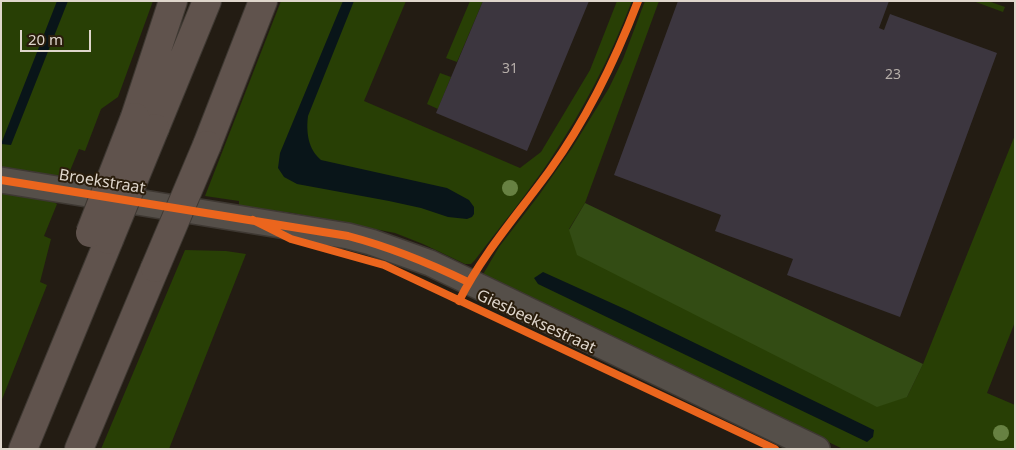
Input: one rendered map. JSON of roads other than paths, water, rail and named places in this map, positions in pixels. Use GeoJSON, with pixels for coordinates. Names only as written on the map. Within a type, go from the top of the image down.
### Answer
{"type":"FeatureCollection","features":[{"type":"Feature","properties":{"kind":"highway"},"geometry":{"type":"LineString","coordinates":[[145,122],[173,1]]}},
{"type":"Feature","properties":{"kind":"highway"},"geometry":{"type":"LineString","coordinates":[[27,439],[99,236],[145,122],[208,1]]}},
{"type":"Feature","properties":{"kind":"highway"},"geometry":{"type":"LineString","coordinates":[[79,449],[207,145],[263,1]]}},
{"type":"Feature","properties":{"kind":"street","name":"Broekstraat"},"geometry":{"type":"LineString","coordinates":[[1,180],[198,211]]}},
{"type":"Feature","properties":{"kind":"street","name":"Giesbeeksestraat"},"geometry":{"type":"LineString","coordinates":[[198,211],[348,236],[422,260],[817,449]]}}]}
